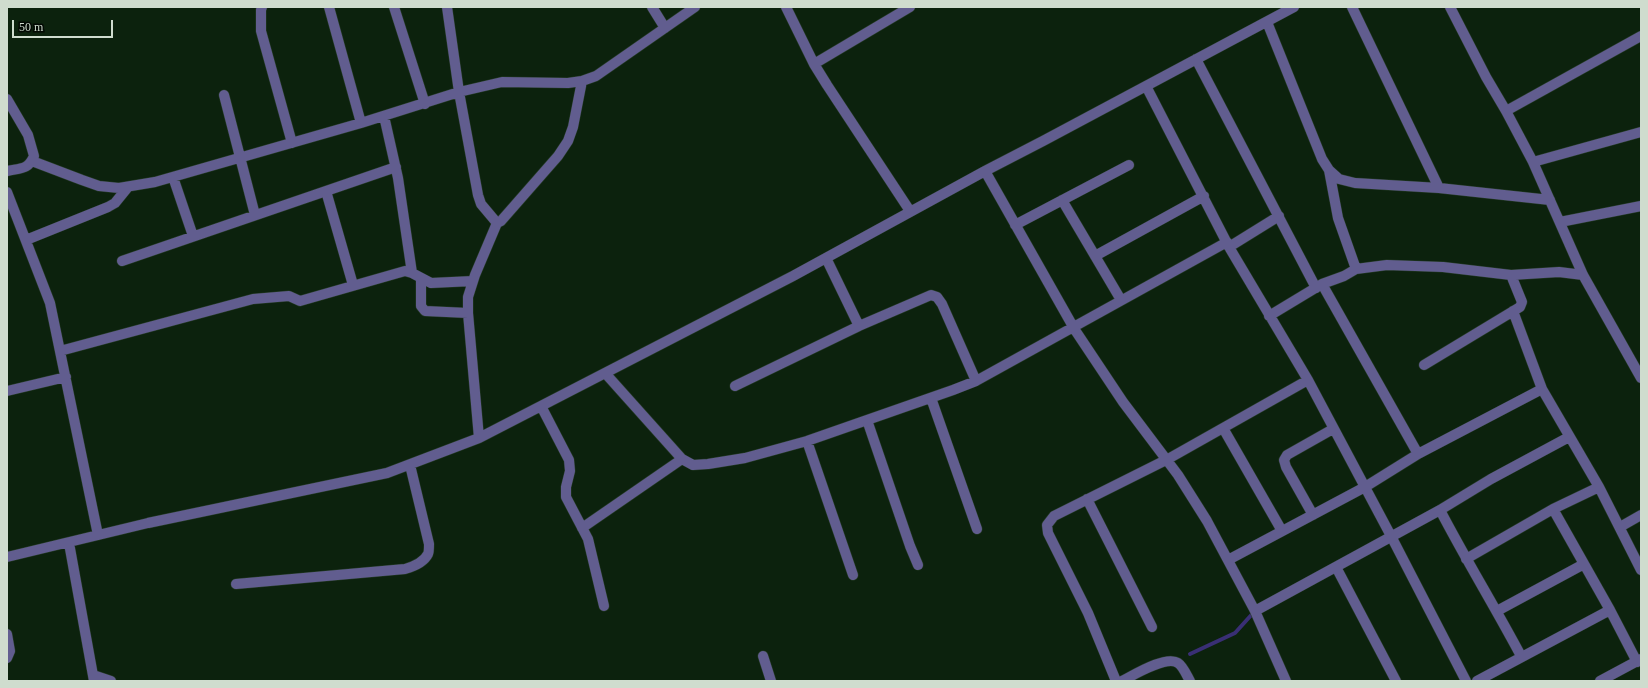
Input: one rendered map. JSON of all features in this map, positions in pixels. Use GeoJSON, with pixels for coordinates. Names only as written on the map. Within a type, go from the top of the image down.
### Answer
{"type":"FeatureCollection","features":[{"type":"Feature","properties":{"kind":"street"},"geometry":{"type":"LineString","coordinates":[[262,7],[261,31],[292,143]]}},
{"type":"Feature","properties":{"kind":"street"},"geometry":{"type":"LineString","coordinates":[[329,7],[361,123]]}},
{"type":"Feature","properties":{"kind":"street"},"geometry":{"type":"LineString","coordinates":[[394,7],[425,104]]}},
{"type":"Feature","properties":{"kind":"street"},"geometry":{"type":"LineString","coordinates":[[447,7],[459,92],[481,204],[497,223]]}},
{"type":"Feature","properties":{"kind":"street"},"geometry":{"type":"LineString","coordinates":[[652,7],[665,28]]}},
{"type":"Feature","properties":{"kind":"street"},"geometry":{"type":"LineString","coordinates":[[32,161],[99,186],[119,188],[128,187],[173,177],[425,104],[459,92],[502,82],[568,83],[582,81],[596,76],[695,7]]}},
{"type":"Feature","properties":{"kind":"street"},"geometry":{"type":"LineString","coordinates":[[786,7],[814,64],[910,211]]}},
{"type":"Feature","properties":{"kind":"street"},"geometry":{"type":"LineString","coordinates":[[814,64],[910,7]]}},
{"type":"Feature","properties":{"kind":"street"},"geometry":{"type":"LineString","coordinates":[[8,556],[69,543],[98,535],[387,473],[479,438],[826,258],[910,211],[1267,22],[1282,10],[1294,7]]}},
{"type":"Feature","properties":{"kind":"street"},"geometry":{"type":"LineString","coordinates":[[1352,7],[1439,188]]}},
{"type":"Feature","properties":{"kind":"street"},"geometry":{"type":"LineString","coordinates":[[1450,7],[1486,77],[1534,162],[1583,275],[1641,378]]}},
{"type":"Feature","properties":{"kind":"street"},"geometry":{"type":"LineString","coordinates":[[1267,22],[1322,159],[1329,170],[1339,179],[1354,184],[1439,188],[1550,200]]}},
{"type":"Feature","properties":{"kind":"street"},"geometry":{"type":"LineString","coordinates":[[1506,111],[1641,36]]}},
{"type":"Feature","properties":{"kind":"street"},"geometry":{"type":"LineString","coordinates":[[1196,59],[1279,216],[1418,454]]}},
{"type":"Feature","properties":{"kind":"street"},"geometry":{"type":"LineString","coordinates":[[479,438],[468,297],[497,223],[501,222],[558,156],[568,141],[573,127],[582,81]]}},
{"type":"Feature","properties":{"kind":"street"},"geometry":{"type":"LineString","coordinates":[[1146,86],[1228,245],[1308,380],[1466,681]]}},
{"type":"Feature","properties":{"kind":"street"},"geometry":{"type":"LineString","coordinates":[[224,95],[255,215]]}},
{"type":"Feature","properties":{"kind":"street"},"geometry":{"type":"LineString","coordinates":[[7,99],[28,135],[34,156],[27,167],[7,171]]}},
{"type":"Feature","properties":{"kind":"street"},"geometry":{"type":"LineString","coordinates":[[384,116],[396,167],[412,273]]}},
{"type":"Feature","properties":{"kind":"street"},"geometry":{"type":"LineString","coordinates":[[1534,162],[1641,132]]}},
{"type":"Feature","properties":{"kind":"street"},"geometry":{"type":"LineString","coordinates":[[1015,225],[1129,165]]}},
{"type":"Feature","properties":{"kind":"street"},"geometry":{"type":"LineString","coordinates":[[122,261],[396,167]]}},
{"type":"Feature","properties":{"kind":"street"},"geometry":{"type":"LineString","coordinates":[[1329,170],[1338,218],[1356,269]]}},
{"type":"Feature","properties":{"kind":"street"},"geometry":{"type":"LineString","coordinates":[[985,171],[1073,326],[1123,402],[1168,459],[1207,521],[1255,611],[1286,681]]}},
{"type":"Feature","properties":{"kind":"street"},"geometry":{"type":"LineString","coordinates":[[173,177],[193,236]]}},
{"type":"Feature","properties":{"kind":"street"},"geometry":{"type":"LineString","coordinates":[[26,240],[108,207],[115,203],[128,187]]}},
{"type":"Feature","properties":{"kind":"street"},"geometry":{"type":"LineString","coordinates":[[326,191],[353,285]]}},
{"type":"Feature","properties":{"kind":"street"},"geometry":{"type":"LineString","coordinates":[[7,192],[50,303],[98,535]]}},
{"type":"Feature","properties":{"kind":"street"},"geometry":{"type":"LineString","coordinates":[[1095,256],[1204,196]]}},
{"type":"Feature","properties":{"kind":"street"},"geometry":{"type":"LineString","coordinates":[[1062,200],[1121,300]]}},
{"type":"Feature","properties":{"kind":"street"},"geometry":{"type":"LineString","coordinates":[[1560,222],[1641,206]]}},
{"type":"Feature","properties":{"kind":"street"},"geometry":{"type":"LineString","coordinates":[[605,373],[682,459],[694,465],[745,458],[807,441],[976,381],[1073,326],[1228,245],[1279,216]]}},
{"type":"Feature","properties":{"kind":"street"},"geometry":{"type":"LineString","coordinates":[[826,258],[859,326]]}},
{"type":"Feature","properties":{"kind":"street"},"geometry":{"type":"LineString","coordinates":[[1269,316],[1319,286],[1344,276],[1356,269],[1387,265],[1443,267],[1512,275],[1559,272],[1583,275]]}},
{"type":"Feature","properties":{"kind":"street"},"geometry":{"type":"LineString","coordinates":[[60,351],[253,299],[289,296],[300,301],[405,271],[412,273],[430,283],[473,281]]}},
{"type":"Feature","properties":{"kind":"street"},"geometry":{"type":"LineString","coordinates":[[1424,365],[1520,307],[1522,302],[1512,275]]}},
{"type":"Feature","properties":{"kind":"street"},"geometry":{"type":"LineString","coordinates":[[421,278],[421,306],[425,312],[468,312]]}},
{"type":"Feature","properties":{"kind":"street"},"geometry":{"type":"LineString","coordinates":[[734,386],[859,326],[931,295],[937,297],[942,304],[976,381]]}},
{"type":"Feature","properties":{"kind":"street"},"geometry":{"type":"LineString","coordinates":[[1512,311],[1542,388],[1599,487],[1641,570]]}},
{"type":"Feature","properties":{"kind":"street"},"geometry":{"type":"LineString","coordinates":[[7,391],[66,377]]}},
{"type":"Feature","properties":{"kind":"street"},"geometry":{"type":"LineString","coordinates":[[1116,681],[1088,613],[1048,533],[1047,525],[1054,516],[1087,498],[1168,459],[1308,380]]}},
{"type":"Feature","properties":{"kind":"street"},"geometry":{"type":"LineString","coordinates":[[1228,560],[1365,487],[1418,454],[1542,388]]}},
{"type":"Feature","properties":{"kind":"street"},"geometry":{"type":"LineString","coordinates":[[931,398],[976,529]]}},
{"type":"Feature","properties":{"kind":"street"},"geometry":{"type":"LineString","coordinates":[[541,406],[569,460],[570,471],[566,487],[566,497],[591,548],[604,606]]}},
{"type":"Feature","properties":{"kind":"street"},"geometry":{"type":"LineString","coordinates":[[867,420],[907,538],[918,565]]}},
{"type":"Feature","properties":{"kind":"street"},"geometry":{"type":"LineString","coordinates":[[1223,428],[1282,531]]}},
{"type":"Feature","properties":{"kind":"street"},"geometry":{"type":"LineString","coordinates":[[1313,515],[1286,467],[1284,460],[1287,455],[1333,429]]}},
{"type":"Feature","properties":{"kind":"street"},"geometry":{"type":"LineString","coordinates":[[1255,611],[1440,510],[1491,479],[1569,437]]}},
{"type":"Feature","properties":{"kind":"street"},"geometry":{"type":"LineString","coordinates":[[807,441],[853,575]]}},
{"type":"Feature","properties":{"kind":"street"},"geometry":{"type":"LineString","coordinates":[[582,528],[682,459]]}},
{"type":"Feature","properties":{"kind":"street"},"geometry":{"type":"LineString","coordinates":[[236,584],[405,570],[423,560],[428,555],[429,544],[410,465]]}},
{"type":"Feature","properties":{"kind":"street"},"geometry":{"type":"LineString","coordinates":[[1466,559],[1553,509],[1599,487]]}},
{"type":"Feature","properties":{"kind":"street"},"geometry":{"type":"LineString","coordinates":[[1087,498],[1152,627]]}},
{"type":"Feature","properties":{"kind":"street"},"geometry":{"type":"LineString","coordinates":[[1553,509],[1639,660],[1600,681]]}},
{"type":"Feature","properties":{"kind":"street"},"geometry":{"type":"LineString","coordinates":[[1440,510],[1521,656]]}},
{"type":"Feature","properties":{"kind":"street"},"geometry":{"type":"LineString","coordinates":[[1620,527],[1641,515]]}},
{"type":"Feature","properties":{"kind":"street"},"geometry":{"type":"LineString","coordinates":[[69,543],[93,678],[110,681]]}},
{"type":"Feature","properties":{"kind":"street"},"geometry":{"type":"LineString","coordinates":[[1497,611],[1584,564]]}},
{"type":"Feature","properties":{"kind":"street"},"geometry":{"type":"LineString","coordinates":[[1336,567],[1396,681]]}},
{"type":"Feature","properties":{"kind":"street"},"geometry":{"type":"LineString","coordinates":[[1477,681],[1521,656],[1610,610]]}},
{"type":"Feature","properties":{"kind":"street"},"geometry":{"type":"LineString","coordinates":[[7,634],[10,651],[7,658]]}},
{"type":"Feature","properties":{"kind":"street"},"geometry":{"type":"LineString","coordinates":[[763,656],[771,681]]}},
{"type":"Feature","properties":{"kind":"street"},"geometry":{"type":"LineString","coordinates":[[1122,681],[1162,662],[1172,660],[1179,663],[1190,681]]}},
{"type":"Feature","properties":{"kind":"waterway"},"geometry":{"type":"LineString","coordinates":[[1190,654],[1235,633],[1254,612]]}}]}
